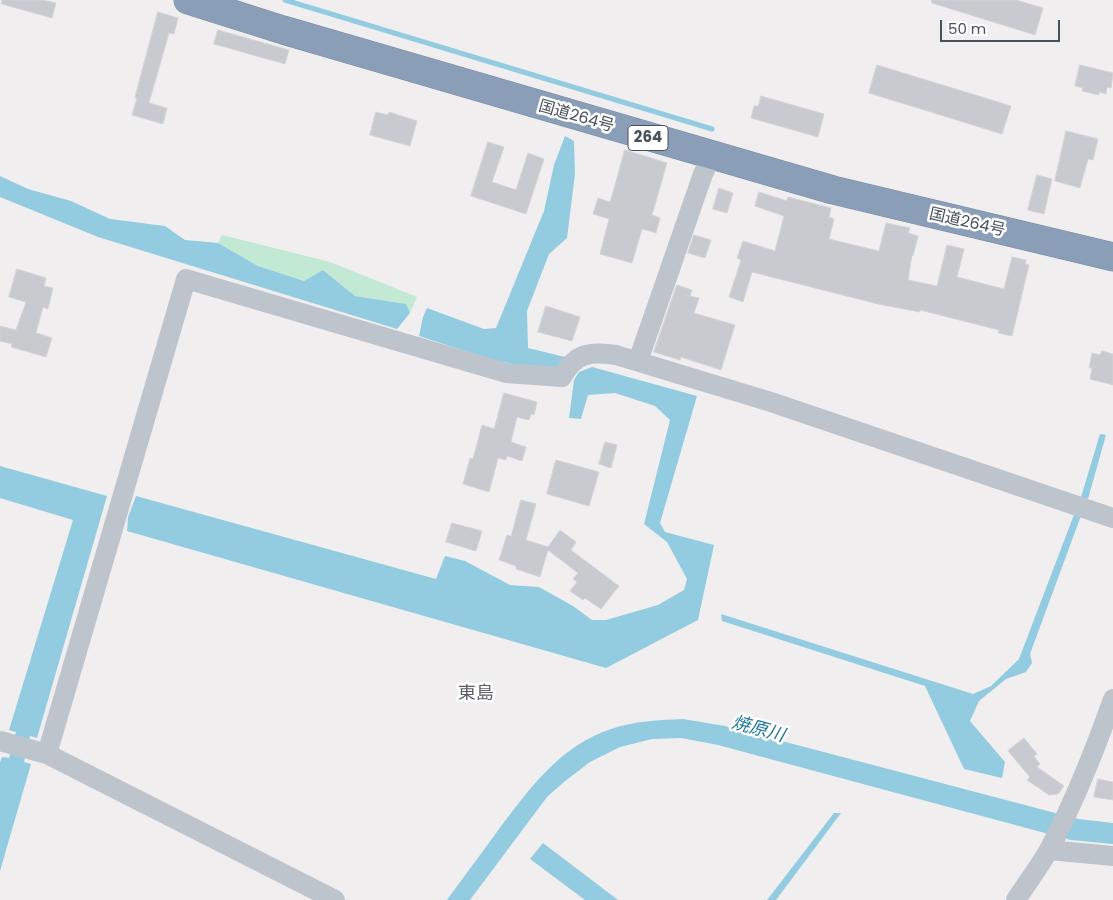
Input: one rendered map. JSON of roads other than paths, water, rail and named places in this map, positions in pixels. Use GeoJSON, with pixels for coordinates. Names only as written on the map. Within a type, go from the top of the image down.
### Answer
{"type":"FeatureCollection","features":[{"type":"Feature","properties":{"kind":"highway","name":"国道264号"},"geometry":{"type":"LineString","coordinates":[[188,0],[292,33],[712,156],[834,190],[1113,258]]}},
{"type":"Feature","properties":{"kind":"street"},"geometry":{"type":"LineString","coordinates":[[638,361],[703,174],[712,156]]}},
{"type":"Feature","properties":{"kind":"street"},"geometry":{"type":"LineString","coordinates":[[40,752],[186,279],[506,373],[562,377],[566,369],[576,358],[603,353],[638,361],[772,402],[1113,518]]}},
{"type":"Feature","properties":{"kind":"street"},"geometry":{"type":"LineString","coordinates":[[1016,900],[1049,850],[1070,808],[1097,744],[1113,699]]}},
{"type":"Feature","properties":{"kind":"street"},"geometry":{"type":"LineString","coordinates":[[4,742],[40,752],[335,900]]}},
{"type":"Feature","properties":{"kind":"street"},"geometry":{"type":"LineString","coordinates":[[1049,850],[1113,856]]}},
{"type":"Feature","properties":{"kind":"water"},"geometry":{"type":"Polygon","coordinates":[[[565,136],[574,141],[575,174],[567,238],[549,254],[527,311],[528,348],[565,357],[553,372],[493,360],[419,336],[427,308],[484,329],[496,328],[544,211],[554,165],[565,136]]]}},
{"type":"Feature","properties":{"kind":"water"},"geometry":{"type":"Polygon","coordinates":[[[0,176],[28,189],[71,201],[110,219],[165,226],[185,240],[218,243],[258,266],[304,281],[323,270],[355,296],[406,304],[410,313],[397,329],[98,237],[0,197],[0,176]]]}},
{"type":"Feature","properties":{"kind":"water"},"geometry":{"type":"Polygon","coordinates":[[[592,367],[697,396],[660,523],[665,532],[714,545],[698,620],[606,668],[127,531],[128,517],[136,496],[436,579],[445,556],[465,561],[510,585],[539,587],[573,606],[592,620],[606,620],[658,605],[684,590],[687,579],[667,542],[644,524],[670,420],[655,406],[615,393],[588,395],[581,419],[569,418],[574,380],[579,372],[592,367]]]}},
{"type":"Feature","properties":{"kind":"water"},"geometry":{"type":"Polygon","coordinates":[[[1100,434],[1106,435],[1088,499],[1081,497],[1100,434]]]}},
{"type":"Feature","properties":{"kind":"water"},"geometry":{"type":"Polygon","coordinates":[[[0,466],[107,496],[37,738],[30,736],[24,762],[31,764],[0,871],[0,762],[2,757],[9,758],[16,732],[9,730],[73,520],[0,498],[0,466]]]}},
{"type":"Feature","properties":{"kind":"water"},"geometry":{"type":"Polygon","coordinates":[[[1075,512],[1082,513],[1030,654],[1032,663],[1026,672],[1006,679],[979,701],[970,721],[1005,762],[1002,778],[964,769],[925,686],[722,621],[721,614],[973,694],[991,686],[1019,659],[1075,512]]]}},
{"type":"Feature","properties":{"kind":"water"},"geometry":{"type":"Polygon","coordinates":[[[683,719],[725,726],[1078,819],[1113,823],[1113,844],[1071,840],[718,745],[681,738],[652,739],[620,747],[590,762],[564,782],[547,797],[470,900],[447,900],[522,798],[561,757],[593,736],[620,726],[656,720],[683,719]]]}},
{"type":"Feature","properties":{"kind":"water"},"geometry":{"type":"Polygon","coordinates":[[[834,813],[841,813],[776,900],[767,900],[834,813]]]}},
{"type":"Feature","properties":{"kind":"water"},"geometry":{"type":"Polygon","coordinates":[[[543,843],[618,900],[585,900],[530,859],[543,843]]]}},
{"type":"Feature","properties":{"kind":"waterway"},"geometry":{"type":"LineString","coordinates":[[285,0],[712,129]]}},
{"type":"Feature","properties":{"kind":"district","name":"東島"},"geometry":{"type":"Point","coordinates":[476,694]}},
{"type":"Feature","properties":{"kind":"water label","name":"焼原川"},"geometry":{"type":"Point","coordinates":[758,730]}}]}
